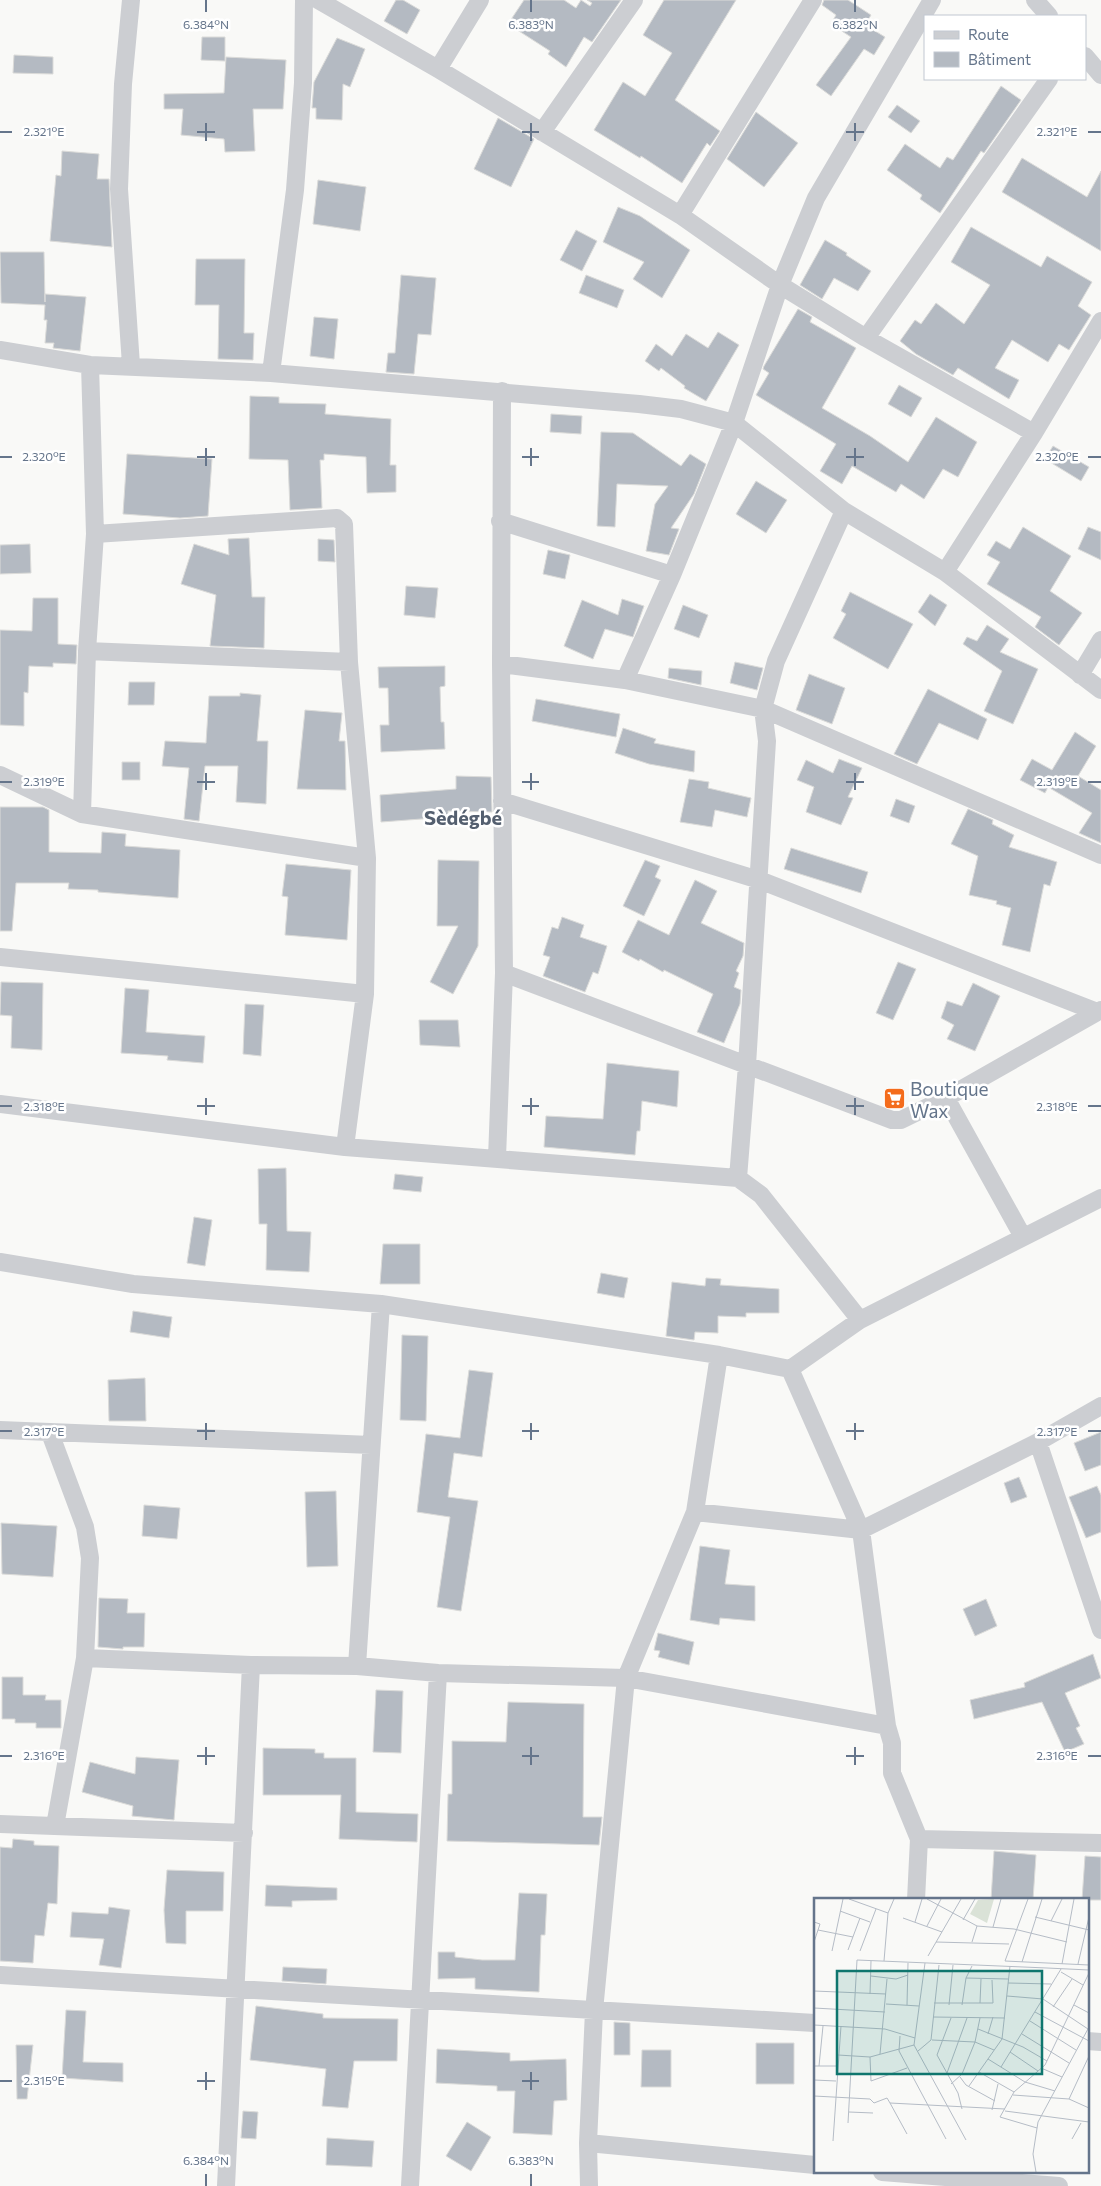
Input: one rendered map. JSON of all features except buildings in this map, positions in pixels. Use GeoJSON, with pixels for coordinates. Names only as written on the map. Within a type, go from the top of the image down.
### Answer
{"type":"FeatureCollection","features":[{"type":"Feature","properties":{"kind":"street"},"geometry":{"type":"LineString","coordinates":[[130,365],[119,190],[123,84],[131,0]]}},
{"type":"Feature","properties":{"kind":"street"},"geometry":{"type":"LineString","coordinates":[[271,373],[296,190],[303,83],[304,0]]}},
{"type":"Feature","properties":{"kind":"street"},"geometry":{"type":"LineString","coordinates":[[318,0],[438,69],[680,215],[780,285],[866,338],[1034,433]]}},
{"type":"Feature","properties":{"kind":"street"},"geometry":{"type":"LineString","coordinates":[[438,69],[480,0]]}},
{"type":"Feature","properties":{"kind":"street"},"geometry":{"type":"LineString","coordinates":[[542,132],[634,0]]}},
{"type":"Feature","properties":{"kind":"street"},"geometry":{"type":"LineString","coordinates":[[680,215],[813,0]]}},
{"type":"Feature","properties":{"kind":"street"},"geometry":{"type":"LineString","coordinates":[[625,680],[672,575],[734,423],[780,285],[816,198],[932,0]]}},
{"type":"Feature","properties":{"kind":"street"},"geometry":{"type":"LineString","coordinates":[[1086,57],[1101,75]]}},
{"type":"Feature","properties":{"kind":"street"},"geometry":{"type":"LineString","coordinates":[[866,338],[1048,80]]}},
{"type":"Feature","properties":{"kind":"street"},"geometry":{"type":"LineString","coordinates":[[945,572],[1034,433],[1101,321]]}},
{"type":"Feature","properties":{"kind":"street"},"geometry":{"type":"LineString","coordinates":[[0,350],[90,364],[271,373],[502,391],[681,409],[734,423],[844,511],[945,572],[1101,690]]}},
{"type":"Feature","properties":{"kind":"street"},"geometry":{"type":"LineString","coordinates":[[82,814],[87,651],[95,534],[90,364]]}},
{"type":"Feature","properties":{"kind":"street"},"geometry":{"type":"LineString","coordinates":[[497,1158],[504,973],[500,521],[502,391]]}},
{"type":"Feature","properties":{"kind":"street"},"geometry":{"type":"LineString","coordinates":[[738,1178],[767,741],[763,708],[776,661],[844,511]]}},
{"type":"Feature","properties":{"kind":"street"},"geometry":{"type":"LineString","coordinates":[[95,534],[337,518],[344,524],[346,529],[349,662],[366,858],[365,994],[345,1147]]}},
{"type":"Feature","properties":{"kind":"street"},"geometry":{"type":"LineString","coordinates":[[500,521],[672,575]]}},
{"type":"Feature","properties":{"kind":"street"},"geometry":{"type":"LineString","coordinates":[[1080,675],[1101,640]]}},
{"type":"Feature","properties":{"kind":"street"},"geometry":{"type":"LineString","coordinates":[[87,651],[349,662]]}},
{"type":"Feature","properties":{"kind":"street"},"geometry":{"type":"LineString","coordinates":[[501,664],[625,680],[763,708],[1101,855]]}},
{"type":"Feature","properties":{"kind":"street"},"geometry":{"type":"LineString","coordinates":[[0,775],[82,814],[366,858]]}},
{"type":"Feature","properties":{"kind":"street"},"geometry":{"type":"LineString","coordinates":[[502,801],[759,880],[1099,1011]]}},
{"type":"Feature","properties":{"kind":"street"},"geometry":{"type":"LineString","coordinates":[[0,957],[365,994]]}},
{"type":"Feature","properties":{"kind":"street"},"geometry":{"type":"LineString","coordinates":[[504,973],[886,1120],[901,1120],[946,1098],[1099,1011]]}},
{"type":"Feature","properties":{"kind":"street"},"geometry":{"type":"LineString","coordinates":[[946,1098],[1023,1237]]}},
{"type":"Feature","properties":{"kind":"street"},"geometry":{"type":"LineString","coordinates":[[0,1104],[345,1147],[738,1178],[761,1195],[860,1320]]}},
{"type":"Feature","properties":{"kind":"street"},"geometry":{"type":"LineString","coordinates":[[0,1262],[133,1284],[380,1304],[720,1355],[790,1369],[860,1320],[1101,1198]]}},
{"type":"Feature","properties":{"kind":"street"},"geometry":{"type":"LineString","coordinates":[[357,1666],[380,1304]]}},
{"type":"Feature","properties":{"kind":"street"},"geometry":{"type":"LineString","coordinates":[[589,2186],[588,2143],[594,2011],[626,1678],[696,1512],[720,1355]]}},
{"type":"Feature","properties":{"kind":"street"},"geometry":{"type":"LineString","coordinates":[[790,1369],[861,1530],[887,1726],[892,1743],[892,1773],[919,1839],[916,1898]]}},
{"type":"Feature","properties":{"kind":"street"},"geometry":{"type":"LineString","coordinates":[[696,1512],[861,1530],[1038,1442],[1101,1406]]}},
{"type":"Feature","properties":{"kind":"street"},"geometry":{"type":"LineString","coordinates":[[0,1430],[371,1445]]}},
{"type":"Feature","properties":{"kind":"street"},"geometry":{"type":"LineString","coordinates":[[50,1433],[88,1540],[90,1558],[85,1658],[55,1826]]}},
{"type":"Feature","properties":{"kind":"street"},"geometry":{"type":"LineString","coordinates":[[1038,1442],[1101,1630]]}},
{"type":"Feature","properties":{"kind":"street"},"geometry":{"type":"LineString","coordinates":[[85,1658],[251,1666],[357,1666],[438,1673],[626,1678],[887,1726]]}},
{"type":"Feature","properties":{"kind":"street"},"geometry":{"type":"LineString","coordinates":[[226,2186],[251,1666]]}},
{"type":"Feature","properties":{"kind":"street"},"geometry":{"type":"LineString","coordinates":[[410,2186],[438,1673]]}},
{"type":"Feature","properties":{"kind":"street"},"geometry":{"type":"LineString","coordinates":[[0,1824],[244,1833]]}},
{"type":"Feature","properties":{"kind":"street"},"geometry":{"type":"LineString","coordinates":[[919,1839],[1101,1843]]}},
{"type":"Feature","properties":{"kind":"street"},"geometry":{"type":"LineString","coordinates":[[0,1976],[234,1990],[419,1998],[594,2011],[814,2023]]}},
{"type":"Feature","properties":{"kind":"street"},"geometry":{"type":"LineString","coordinates":[[1088,2041],[1101,2042]]}},
{"type":"Feature","properties":{"kind":"street"},"geometry":{"type":"LineString","coordinates":[[588,2143],[814,2165]]}},
{"type":"Feature","properties":{"kind":"street"},"geometry":{"type":"LineString","coordinates":[[912,2174],[1059,2186]]}},
{"type":"Feature","properties":{"kind":"place","name":"Boutique Wax"},"geometry":{"type":"Point","coordinates":[894,1099]}},
{"type":"Feature","properties":{"kind":"district","name":"Sèdégbé"},"geometry":{"type":"Point","coordinates":[463,817]}}]}
